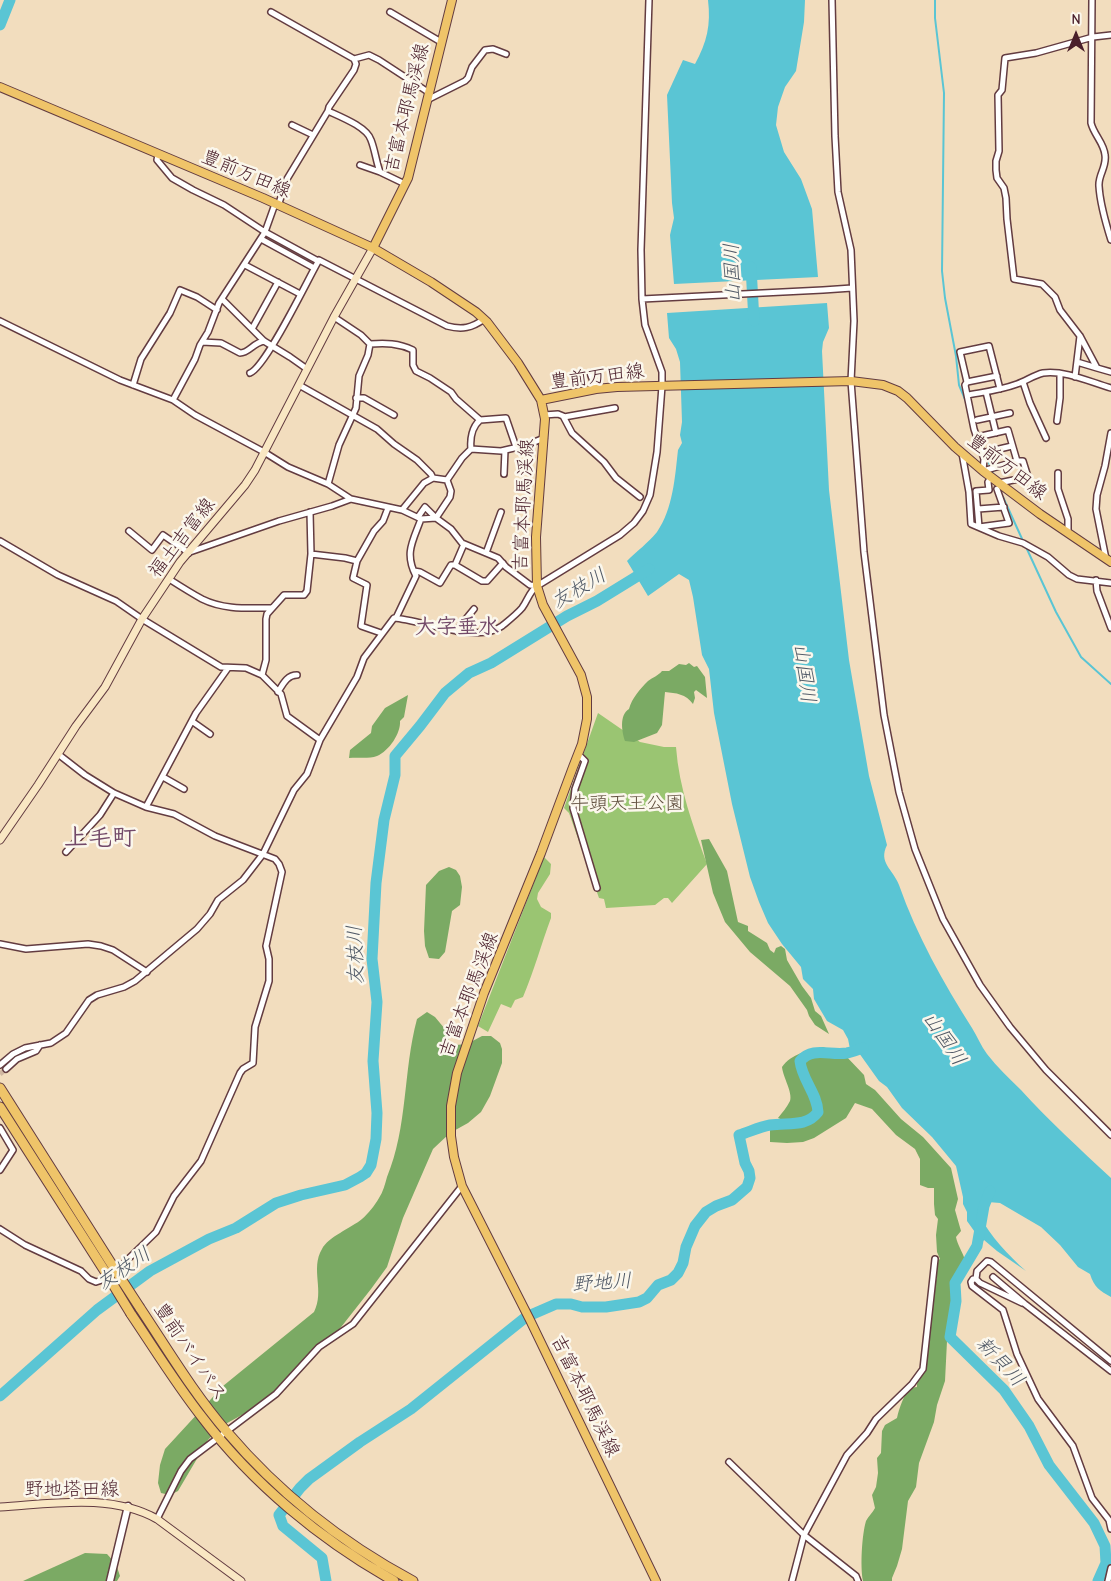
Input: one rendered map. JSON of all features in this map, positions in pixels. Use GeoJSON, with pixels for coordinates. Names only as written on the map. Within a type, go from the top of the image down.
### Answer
{"type":"FeatureCollection","features":[{"type":"Feature","properties":{"kind":"highway","name":"豊前バイパス"},"geometry":{"type":"LineString","coordinates":[[0,1088],[110,1270],[131,1314],[201,1417],[297,1503],[358,1549],[413,1581]]}},
{"type":"Feature","properties":{"kind":"highway","name":"豊前バイパス"},"geometry":{"type":"LineString","coordinates":[[0,1106],[110,1270],[140,1308],[222,1434],[259,1481],[298,1515],[353,1556],[394,1581]]}},
{"type":"Feature","properties":{"kind":"main road","name":"吉富本耶馬渓線"},"geometry":{"type":"LineString","coordinates":[[373,248],[405,184],[452,0]]}},
{"type":"Feature","properties":{"kind":"main road","name":"豊前万田線"},"geometry":{"type":"LineString","coordinates":[[0,87],[373,248],[431,282],[484,319],[518,363],[541,400],[596,389],[848,381],[883,385],[898,391],[907,398],[962,453],[991,477],[998,486],[1006,488],[1109,561]]}},
{"type":"Feature","properties":{"kind":"main road","name":"福土吉富線"},"geometry":{"type":"LineString","coordinates":[[0,840],[105,686],[142,619],[169,579],[244,485],[264,452],[334,317],[373,248]]}},
{"type":"Feature","properties":{"kind":"main road","name":"吉富本耶馬渓線"},"geometry":{"type":"LineString","coordinates":[[541,400],[544,415],[544,438],[536,537],[537,586],[543,605],[574,660],[584,682],[588,705],[586,726],[578,754],[541,853],[484,993],[456,1073],[451,1106],[451,1136],[454,1157],[462,1186],[530,1320],[656,1581]]}},
{"type":"Feature","properties":{"kind":"main road","name":"野地塔田線"},"geometry":{"type":"LineString","coordinates":[[0,1507],[74,1503],[128,1506],[157,1519],[241,1581]]}},
{"type":"Feature","properties":{"kind":"street"},"geometry":{"type":"LineString","coordinates":[[396,618],[464,633],[495,631],[522,608],[531,591],[537,586],[620,535],[634,523],[643,511],[650,495],[665,386],[662,372],[645,325],[642,299],[641,250],[648,0]]}},
{"type":"Feature","properties":{"kind":"street"},"geometry":{"type":"LineString","coordinates":[[832,0],[838,192],[850,250],[854,321],[848,381],[864,552],[884,715],[900,792],[915,849],[943,919],[980,985],[1010,1027],[1046,1070],[1111,1135]]}},
{"type":"Feature","properties":{"kind":"street"},"geometry":{"type":"LineString","coordinates":[[1092,0],[1091,123],[1093,132],[1103,146],[1105,155],[1105,164],[1099,185],[1111,240]]}},
{"type":"Feature","properties":{"kind":"street"},"geometry":{"type":"LineString","coordinates":[[173,400],[195,359],[217,310],[265,232],[287,179],[356,64],[354,59],[271,12]]}},
{"type":"Feature","properties":{"kind":"street"},"geometry":{"type":"LineString","coordinates":[[390,12],[441,42]]}},
{"type":"Feature","properties":{"kind":"street"},"geometry":{"type":"LineString","coordinates":[[1097,368],[1080,336],[1060,310],[1055,297],[1042,284],[1014,279],[1006,218],[1006,198],[1004,188],[997,178],[996,170],[999,151],[998,95],[1002,90],[1005,58],[1043,51],[1093,37],[1111,35]]}},
{"type":"Feature","properties":{"kind":"street"},"geometry":{"type":"LineString","coordinates":[[354,59],[370,55],[427,96],[465,81],[472,67],[485,50],[493,49],[506,54]]}},
{"type":"Feature","properties":{"kind":"street"},"geometry":{"type":"LineString","coordinates":[[328,111],[359,126],[371,138],[380,172]]}},
{"type":"Feature","properties":{"kind":"street"},"geometry":{"type":"LineString","coordinates":[[292,125],[313,135]]}},
{"type":"Feature","properties":{"kind":"street"},"geometry":{"type":"LineString","coordinates":[[158,155],[157,160],[172,178],[192,190],[224,205],[265,232],[318,261],[407,304],[439,323],[466,328],[474,326],[484,319]]}},
{"type":"Feature","properties":{"kind":"street"},"geometry":{"type":"LineString","coordinates":[[360,165],[405,184]]}},
{"type":"Feature","properties":{"kind":"street"},"geometry":{"type":"LineString","coordinates":[[260,240],[314,268]]}},
{"type":"Feature","properties":{"kind":"street"},"geometry":{"type":"LineString","coordinates":[[250,373],[254,371],[271,347],[318,261]]}},
{"type":"Feature","properties":{"kind":"street"},"geometry":{"type":"LineString","coordinates":[[245,265],[300,294]]}},
{"type":"Feature","properties":{"kind":"street"},"geometry":{"type":"LineString","coordinates":[[252,329],[278,282]]}},
{"type":"Feature","properties":{"kind":"street"},"geometry":{"type":"LineString","coordinates":[[642,299],[852,288]]}},
{"type":"Feature","properties":{"kind":"street"},"geometry":{"type":"LineString","coordinates":[[132,385],[141,358],[170,313],[180,290],[197,297],[217,310]]}},
{"type":"Feature","properties":{"kind":"street"},"geometry":{"type":"LineString","coordinates":[[223,300],[271,347],[307,369]]}},
{"type":"Feature","properties":{"kind":"street"},"geometry":{"type":"LineString","coordinates":[[334,317],[361,335],[370,344],[401,344],[413,350],[413,365],[416,371],[451,392],[456,399],[480,420]]}},
{"type":"Feature","properties":{"kind":"street"},"geometry":{"type":"LineString","coordinates":[[0,321],[132,385],[173,400],[195,415],[288,467],[328,484],[350,499],[402,510],[420,518],[436,518]]}},
{"type":"Feature","properties":{"kind":"street"},"geometry":{"type":"LineString","coordinates":[[1076,377],[1080,336]]}},
{"type":"Feature","properties":{"kind":"street"},"geometry":{"type":"LineString","coordinates":[[202,342],[221,343],[240,353],[244,353],[256,343],[264,341]]}},
{"type":"Feature","properties":{"kind":"street"},"geometry":{"type":"LineString","coordinates":[[328,484],[339,446],[356,408],[358,376],[368,355],[370,344]]}},
{"type":"Feature","properties":{"kind":"street"},"geometry":{"type":"LineString","coordinates":[[979,527],[976,491],[989,490],[1028,477],[1024,461],[1017,461],[983,471],[984,459],[965,385],[967,382],[960,352],[989,346],[1000,389]]}},
{"type":"Feature","properties":{"kind":"street"},"geometry":{"type":"LineString","coordinates":[[1076,362],[1111,372]]}},
{"type":"Feature","properties":{"kind":"street"},"geometry":{"type":"LineString","coordinates":[[590,373],[596,389]]}},
{"type":"Feature","properties":{"kind":"street"},"geometry":{"type":"LineString","coordinates":[[968,395],[1000,389],[1041,374],[1076,377],[1111,388]]}},
{"type":"Feature","properties":{"kind":"street"},"geometry":{"type":"LineString","coordinates":[[1057,421],[1060,375]]}},
{"type":"Feature","properties":{"kind":"street"},"geometry":{"type":"LineString","coordinates":[[967,382],[997,376]]}},
{"type":"Feature","properties":{"kind":"street"},"geometry":{"type":"LineString","coordinates":[[1023,382],[1030,403],[1046,438]]}},
{"type":"Feature","properties":{"kind":"street"},"geometry":{"type":"LineString","coordinates":[[299,385],[377,429],[417,460],[433,478]]}},
{"type":"Feature","properties":{"kind":"street"},"geometry":{"type":"LineString","coordinates":[[986,392],[996,433]]}},
{"type":"Feature","properties":{"kind":"street"},"geometry":{"type":"LineString","coordinates":[[356,398],[364,398],[394,415]]}},
{"type":"Feature","properties":{"kind":"street"},"geometry":{"type":"LineString","coordinates":[[564,417],[615,408]]}},
{"type":"Feature","properties":{"kind":"street"},"geometry":{"type":"LineString","coordinates":[[978,420],[1010,413]]}},
{"type":"Feature","properties":{"kind":"street"},"geometry":{"type":"LineString","coordinates":[[544,415],[558,414],[564,417],[572,432],[604,462],[616,478],[640,497]]}},
{"type":"Feature","properties":{"kind":"street"},"geometry":{"type":"LineString","coordinates":[[471,449],[470,441],[476,424],[480,420],[506,418],[516,447]]}},
{"type":"Feature","properties":{"kind":"street"},"geometry":{"type":"LineString","coordinates":[[977,437],[1008,430],[1017,461]]}},
{"type":"Feature","properties":{"kind":"street"},"geometry":{"type":"LineString","coordinates":[[1109,561],[1096,509],[1097,495],[1111,433]]}},
{"type":"Feature","properties":{"kind":"street"},"geometry":{"type":"LineString","coordinates":[[447,480],[462,458],[471,449],[505,450],[544,438]]}},
{"type":"Feature","properties":{"kind":"street"},"geometry":{"type":"LineString","coordinates":[[982,453],[1012,446]]}},
{"type":"Feature","properties":{"kind":"street"},"geometry":{"type":"LineString","coordinates":[[504,474],[505,450]]}},
{"type":"Feature","properties":{"kind":"street"},"geometry":{"type":"LineString","coordinates":[[962,453],[969,492],[971,524],[999,536],[1023,543],[1048,556],[1069,575],[1077,579],[1111,583]]}},
{"type":"Feature","properties":{"kind":"street"},"geometry":{"type":"LineString","coordinates":[[1058,472],[1058,489],[1068,519],[1068,532]]}},
{"type":"Feature","properties":{"kind":"street"},"geometry":{"type":"LineString","coordinates":[[989,490],[988,482],[991,477]]}},
{"type":"Feature","properties":{"kind":"street"},"geometry":{"type":"LineString","coordinates":[[402,510],[424,483],[433,478],[447,480]]}},
{"type":"Feature","properties":{"kind":"street"},"geometry":{"type":"LineString","coordinates":[[436,518],[450,497],[451,491],[447,480]]}},
{"type":"Feature","properties":{"kind":"street"},"geometry":{"type":"LineString","coordinates":[[979,527],[1009,523],[998,486]]}},
{"type":"Feature","properties":{"kind":"street"},"geometry":{"type":"LineString","coordinates":[[129,531],[152,550],[162,535],[189,552],[350,499]]}},
{"type":"Feature","properties":{"kind":"street"},"geometry":{"type":"LineString","coordinates":[[0,1065],[13,1054],[25,1048],[51,1043],[66,1033],[89,1000],[97,995],[124,987],[147,972],[197,929],[210,914],[218,900],[243,880],[263,854],[294,790],[307,774],[320,740],[357,677],[364,658],[381,633],[396,618],[416,576],[409,559],[420,518],[425,507],[464,544],[498,558],[530,585],[537,586]]}},
{"type":"Feature","properties":{"kind":"street"},"geometry":{"type":"LineString","coordinates":[[978,509],[1004,507]]}},
{"type":"Feature","properties":{"kind":"street"},"geometry":{"type":"LineString","coordinates":[[381,633],[361,626],[367,585],[353,578],[358,561],[374,531],[383,521],[388,508]]}},
{"type":"Feature","properties":{"kind":"street"},"geometry":{"type":"LineString","coordinates":[[262,675],[266,660],[267,614],[284,595],[304,595],[307,592],[311,554],[310,512]]}},
{"type":"Feature","properties":{"kind":"street"},"geometry":{"type":"LineString","coordinates":[[486,553],[501,512]]}},
{"type":"Feature","properties":{"kind":"street"},"geometry":{"type":"LineString","coordinates":[[0,541],[58,574],[116,601],[221,667],[246,668],[262,675],[281,694],[287,716],[320,740]]}},
{"type":"Feature","properties":{"kind":"street"},"geometry":{"type":"LineString","coordinates":[[414,571],[420,572],[440,584],[451,566],[454,565],[464,544]]}},
{"type":"Feature","properties":{"kind":"street"},"geometry":{"type":"LineString","coordinates":[[311,554],[358,561]]}},
{"type":"Feature","properties":{"kind":"street"},"geometry":{"type":"LineString","coordinates":[[454,565],[482,581],[488,581],[503,563]]}},
{"type":"Feature","properties":{"kind":"street"},"geometry":{"type":"LineString","coordinates":[[169,579],[203,600],[219,606],[271,608]]}},
{"type":"Feature","properties":{"kind":"street"},"geometry":{"type":"LineString","coordinates":[[1096,580],[1097,591],[1111,628]]}},
{"type":"Feature","properties":{"kind":"street"},"geometry":{"type":"LineString","coordinates":[[456,631],[474,609]]}},
{"type":"Feature","properties":{"kind":"street"},"geometry":{"type":"LineString","coordinates":[[146,807],[193,722],[196,713],[228,668]]}},
{"type":"Feature","properties":{"kind":"street"},"geometry":{"type":"LineString","coordinates":[[278,692],[289,677],[297,675]]}},
{"type":"Feature","properties":{"kind":"street"},"geometry":{"type":"LineString","coordinates":[[193,722],[210,734]]}},
{"type":"Feature","properties":{"kind":"street"},"geometry":{"type":"LineString","coordinates":[[0,1229],[25,1245],[81,1271],[89,1279],[96,1282],[102,1280],[122,1265],[156,1232],[174,1196],[201,1161],[240,1073],[253,1062],[255,1027],[269,981],[269,959],[266,946],[282,872],[275,859],[215,836],[174,814],[146,807],[114,793],[84,775],[58,754]]}},
{"type":"Feature","properties":{"kind":"street"},"geometry":{"type":"LineString","coordinates":[[578,754],[585,761],[575,789],[574,808],[597,888]]}},
{"type":"Feature","properties":{"kind":"street"},"geometry":{"type":"LineString","coordinates":[[162,777],[184,789]]}},
{"type":"Feature","properties":{"kind":"street"},"geometry":{"type":"LineString","coordinates":[[66,852],[100,815],[114,793]]}},
{"type":"Feature","properties":{"kind":"street"},"geometry":{"type":"LineString","coordinates":[[0,944],[26,949],[88,944],[101,946],[113,950],[147,972]]}},
{"type":"Feature","properties":{"kind":"street"},"geometry":{"type":"LineString","coordinates":[[6,1069],[17,1059],[36,1051],[40,1045]]}},
{"type":"Feature","properties":{"kind":"street"},"geometry":{"type":"LineString","coordinates":[[0,1128],[13,1150],[0,1170]]}},
{"type":"Feature","properties":{"kind":"street"},"geometry":{"type":"LineString","coordinates":[[157,1519],[181,1472],[190,1459],[276,1394],[319,1347],[353,1324],[462,1186]]}},
{"type":"Feature","properties":{"kind":"street"},"geometry":{"type":"LineString","coordinates":[[792,1581],[804,1535],[847,1455],[876,1419],[912,1384],[923,1369],[935,1259]]}},
{"type":"Feature","properties":{"kind":"street"},"geometry":{"type":"LineString","coordinates":[[976,1279],[977,1271],[987,1261],[990,1262],[1111,1361]]}},
{"type":"Feature","properties":{"kind":"street"},"geometry":{"type":"LineString","coordinates":[[993,1277],[1024,1304],[1111,1371]]}},
{"type":"Feature","properties":{"kind":"street"},"geometry":{"type":"LineString","coordinates":[[976,1279],[973,1279],[971,1282],[975,1290],[1003,1310],[1017,1354],[1038,1399],[1073,1446],[1092,1498],[1109,1520],[1111,1529]]}},
{"type":"Feature","properties":{"kind":"street"},"geometry":{"type":"LineString","coordinates":[[976,1279],[980,1283],[1024,1304]]}},
{"type":"Feature","properties":{"kind":"street"},"geometry":{"type":"LineString","coordinates":[[729,1462],[804,1535],[856,1576],[858,1581]]}},
{"type":"Feature","properties":{"kind":"street"},"geometry":{"type":"LineString","coordinates":[[110,1581],[128,1506]]}},
{"type":"Feature","properties":{"kind":"street"},"geometry":{"type":"LineString","coordinates":[[1108,1581],[1111,1568]]}},
{"type":"Feature","properties":{"kind":"green space"},"geometry":{"type":"Polygon","coordinates":[[[689,663],[694,667],[697,666],[705,677],[707,698],[696,690],[694,692],[693,704],[684,696],[665,692],[662,725],[657,733],[634,742],[625,741],[622,729],[624,715],[639,690],[662,671],[669,671],[679,664],[686,665],[689,663]]]}},
{"type":"Feature","properties":{"kind":"green space"},"geometry":{"type":"Polygon","coordinates":[[[408,695],[404,717],[400,721],[399,731],[390,746],[377,756],[349,758],[350,750],[371,733],[372,726],[385,708],[408,695]]]}},
{"type":"Feature","properties":{"kind":"green space","name":"牛頭天王公園"},"geometry":{"type":"Polygon","coordinates":[[[598,713],[640,742],[664,747],[676,747],[683,792],[707,864],[672,903],[668,898],[664,898],[655,905],[606,908],[604,899],[599,898],[569,813],[564,808],[598,713]]]}},
{"type":"Feature","properties":{"kind":"green space"},"geometry":{"type":"Polygon","coordinates":[[[709,839],[727,871],[738,922],[748,926],[748,931],[767,943],[770,950],[774,953],[776,948],[781,946],[785,949],[787,960],[811,998],[815,1011],[821,1016],[829,1034],[815,1025],[790,986],[750,952],[725,922],[713,893],[701,840],[709,839]]]}},
{"type":"Feature","properties":{"kind":"green space"},"geometry":{"type":"Polygon","coordinates":[[[544,857],[551,864],[550,874],[538,893],[537,899],[541,907],[551,913],[551,918],[523,997],[515,1000],[511,1008],[501,1004],[488,1032],[478,1026],[544,857]]]}},
{"type":"Feature","properties":{"kind":"green space"},"geometry":{"type":"Polygon","coordinates":[[[449,867],[456,870],[460,876],[462,887],[460,905],[452,911],[445,952],[439,959],[429,958],[425,946],[424,931],[426,885],[439,871],[449,867]]]}},
{"type":"Feature","properties":{"kind":"green space"},"geometry":{"type":"Polygon","coordinates":[[[427,1012],[435,1017],[445,1029],[449,1041],[456,1045],[467,1044],[482,1036],[491,1036],[500,1043],[502,1063],[490,1096],[481,1112],[468,1123],[450,1133],[433,1149],[403,1218],[387,1267],[338,1331],[286,1383],[258,1406],[220,1427],[208,1440],[178,1491],[170,1495],[161,1493],[158,1483],[160,1465],[165,1449],[223,1386],[314,1312],[318,1296],[317,1264],[322,1249],[329,1241],[364,1217],[380,1196],[399,1139],[409,1059],[417,1019],[427,1012]]]}},
{"type":"Feature","properties":{"kind":"green space"},"geometry":{"type":"Polygon","coordinates":[[[823,1047],[844,1054],[864,1075],[866,1084],[875,1090],[901,1119],[923,1137],[951,1168],[958,1199],[955,1210],[961,1231],[956,1237],[965,1263],[964,1268],[955,1276],[952,1284],[953,1299],[947,1341],[945,1381],[937,1405],[934,1422],[919,1463],[916,1487],[908,1501],[902,1549],[892,1581],[863,1581],[863,1542],[866,1521],[875,1508],[872,1495],[876,1487],[878,1473],[877,1458],[881,1453],[882,1431],[885,1425],[897,1418],[909,1388],[917,1387],[919,1375],[927,1359],[927,1321],[930,1307],[934,1301],[932,1286],[937,1278],[935,1268],[937,1261],[940,1259],[937,1252],[936,1235],[938,1219],[935,1215],[934,1188],[920,1185],[920,1159],[915,1149],[896,1135],[872,1109],[855,1103],[846,1118],[814,1138],[803,1142],[770,1142],[770,1129],[783,1120],[778,1118],[791,1098],[782,1067],[795,1056],[823,1047]]]}},
{"type":"Feature","properties":{"kind":"green space"},"geometry":{"type":"Polygon","coordinates":[[[85,1553],[107,1554],[116,1564],[120,1576],[117,1581],[23,1581],[85,1553]]]}},
{"type":"Feature","properties":{"kind":"water"},"geometry":{"type":"Polygon","coordinates":[[[708,0],[805,0],[804,22],[796,71],[785,87],[778,107],[776,125],[784,152],[801,179],[812,209],[818,277],[674,284],[670,235],[674,218],[667,95],[683,60],[695,64],[703,48],[709,17],[708,0]]]}},
{"type":"Feature","properties":{"kind":"water"},"geometry":{"type":"Polygon","coordinates":[[[827,303],[829,328],[823,342],[822,351],[829,490],[849,660],[869,776],[887,845],[885,861],[896,879],[931,958],[987,1054],[1065,1135],[1111,1178],[1111,1297],[1098,1288],[1090,1274],[1078,1267],[1060,1245],[1041,1227],[1000,1203],[988,1202],[981,1205],[987,1219],[979,1215],[1000,1245],[1026,1271],[984,1240],[975,1252],[972,1250],[977,1235],[967,1221],[967,1212],[963,1204],[956,1166],[932,1137],[902,1108],[859,1053],[851,1054],[848,1039],[843,1030],[827,1021],[814,999],[813,989],[803,979],[801,967],[768,923],[759,902],[750,877],[732,804],[714,713],[709,669],[702,655],[689,580],[679,574],[648,596],[627,561],[654,536],[667,513],[674,482],[678,450],[682,443],[680,435],[682,422],[680,362],[676,349],[669,338],[667,313],[827,303]]]}},
{"type":"Feature","properties":{"kind":"waterway"},"geometry":{"type":"LineString","coordinates":[[0,25],[10,0]]}},
{"type":"Feature","properties":{"kind":"waterway"},"geometry":{"type":"LineString","coordinates":[[935,0],[935,18],[944,93],[942,271],[959,385],[967,404]]}},
{"type":"Feature","properties":{"kind":"waterway","name":"山国川"},"geometry":{"type":"LineString","coordinates":[[751,267],[754,321]]}},
{"type":"Feature","properties":{"kind":"waterway"},"geometry":{"type":"LineString","coordinates":[[980,439],[993,474]]}},
{"type":"Feature","properties":{"kind":"waterway"},"geometry":{"type":"LineString","coordinates":[[1003,497],[1023,541]]}},
{"type":"Feature","properties":{"kind":"waterway"},"geometry":{"type":"LineString","coordinates":[[1026,547],[1056,612],[1081,657],[1111,684]]}},
{"type":"Feature","properties":{"kind":"waterway","name":"友枝川"},"geometry":{"type":"LineString","coordinates":[[0,1396],[97,1310],[150,1271],[209,1239],[236,1228],[276,1203],[345,1185],[366,1173],[371,1165],[376,1139],[377,1113],[373,1061],[377,1002],[372,959],[376,883],[384,820],[395,775],[395,756],[445,693],[469,673],[491,663],[567,616],[597,601],[649,569]]}},
{"type":"Feature","properties":{"kind":"waterway","name":"野地川"},"geometry":{"type":"LineString","coordinates":[[326,1581],[322,1558],[283,1526],[279,1515],[309,1479],[360,1442],[411,1409],[526,1317],[556,1304],[606,1307],[639,1302],[647,1298],[658,1285],[671,1280],[678,1273],[683,1263],[686,1247],[695,1226],[706,1212],[732,1200],[747,1187],[750,1178],[749,1171],[745,1163],[739,1135],[770,1125],[802,1122],[813,1117],[818,1112],[800,1061],[810,1054],[822,1052],[841,1054],[863,1048]]}},
{"type":"Feature","properties":{"kind":"waterway","name":"新貝川"},"geometry":{"type":"LineString","coordinates":[[990,1191],[984,1206],[977,1246],[955,1283],[956,1301],[950,1337],[1004,1390],[1029,1426],[1049,1465],[1094,1523],[1105,1546],[1106,1563],[1098,1581]]}},
{"type":"Feature","properties":{"kind":"tunnel"},"geometry":{"type":"LineString","coordinates":[[0,1074],[6,1069]]}},
{"type":"Feature","properties":{"kind":"district","name":"大字垂水"},"geometry":{"type":"Point","coordinates":[457,627]}},
{"type":"Feature","properties":{"kind":"district","name":"上毛町"},"geometry":{"type":"Point","coordinates":[100,838]}}]}
